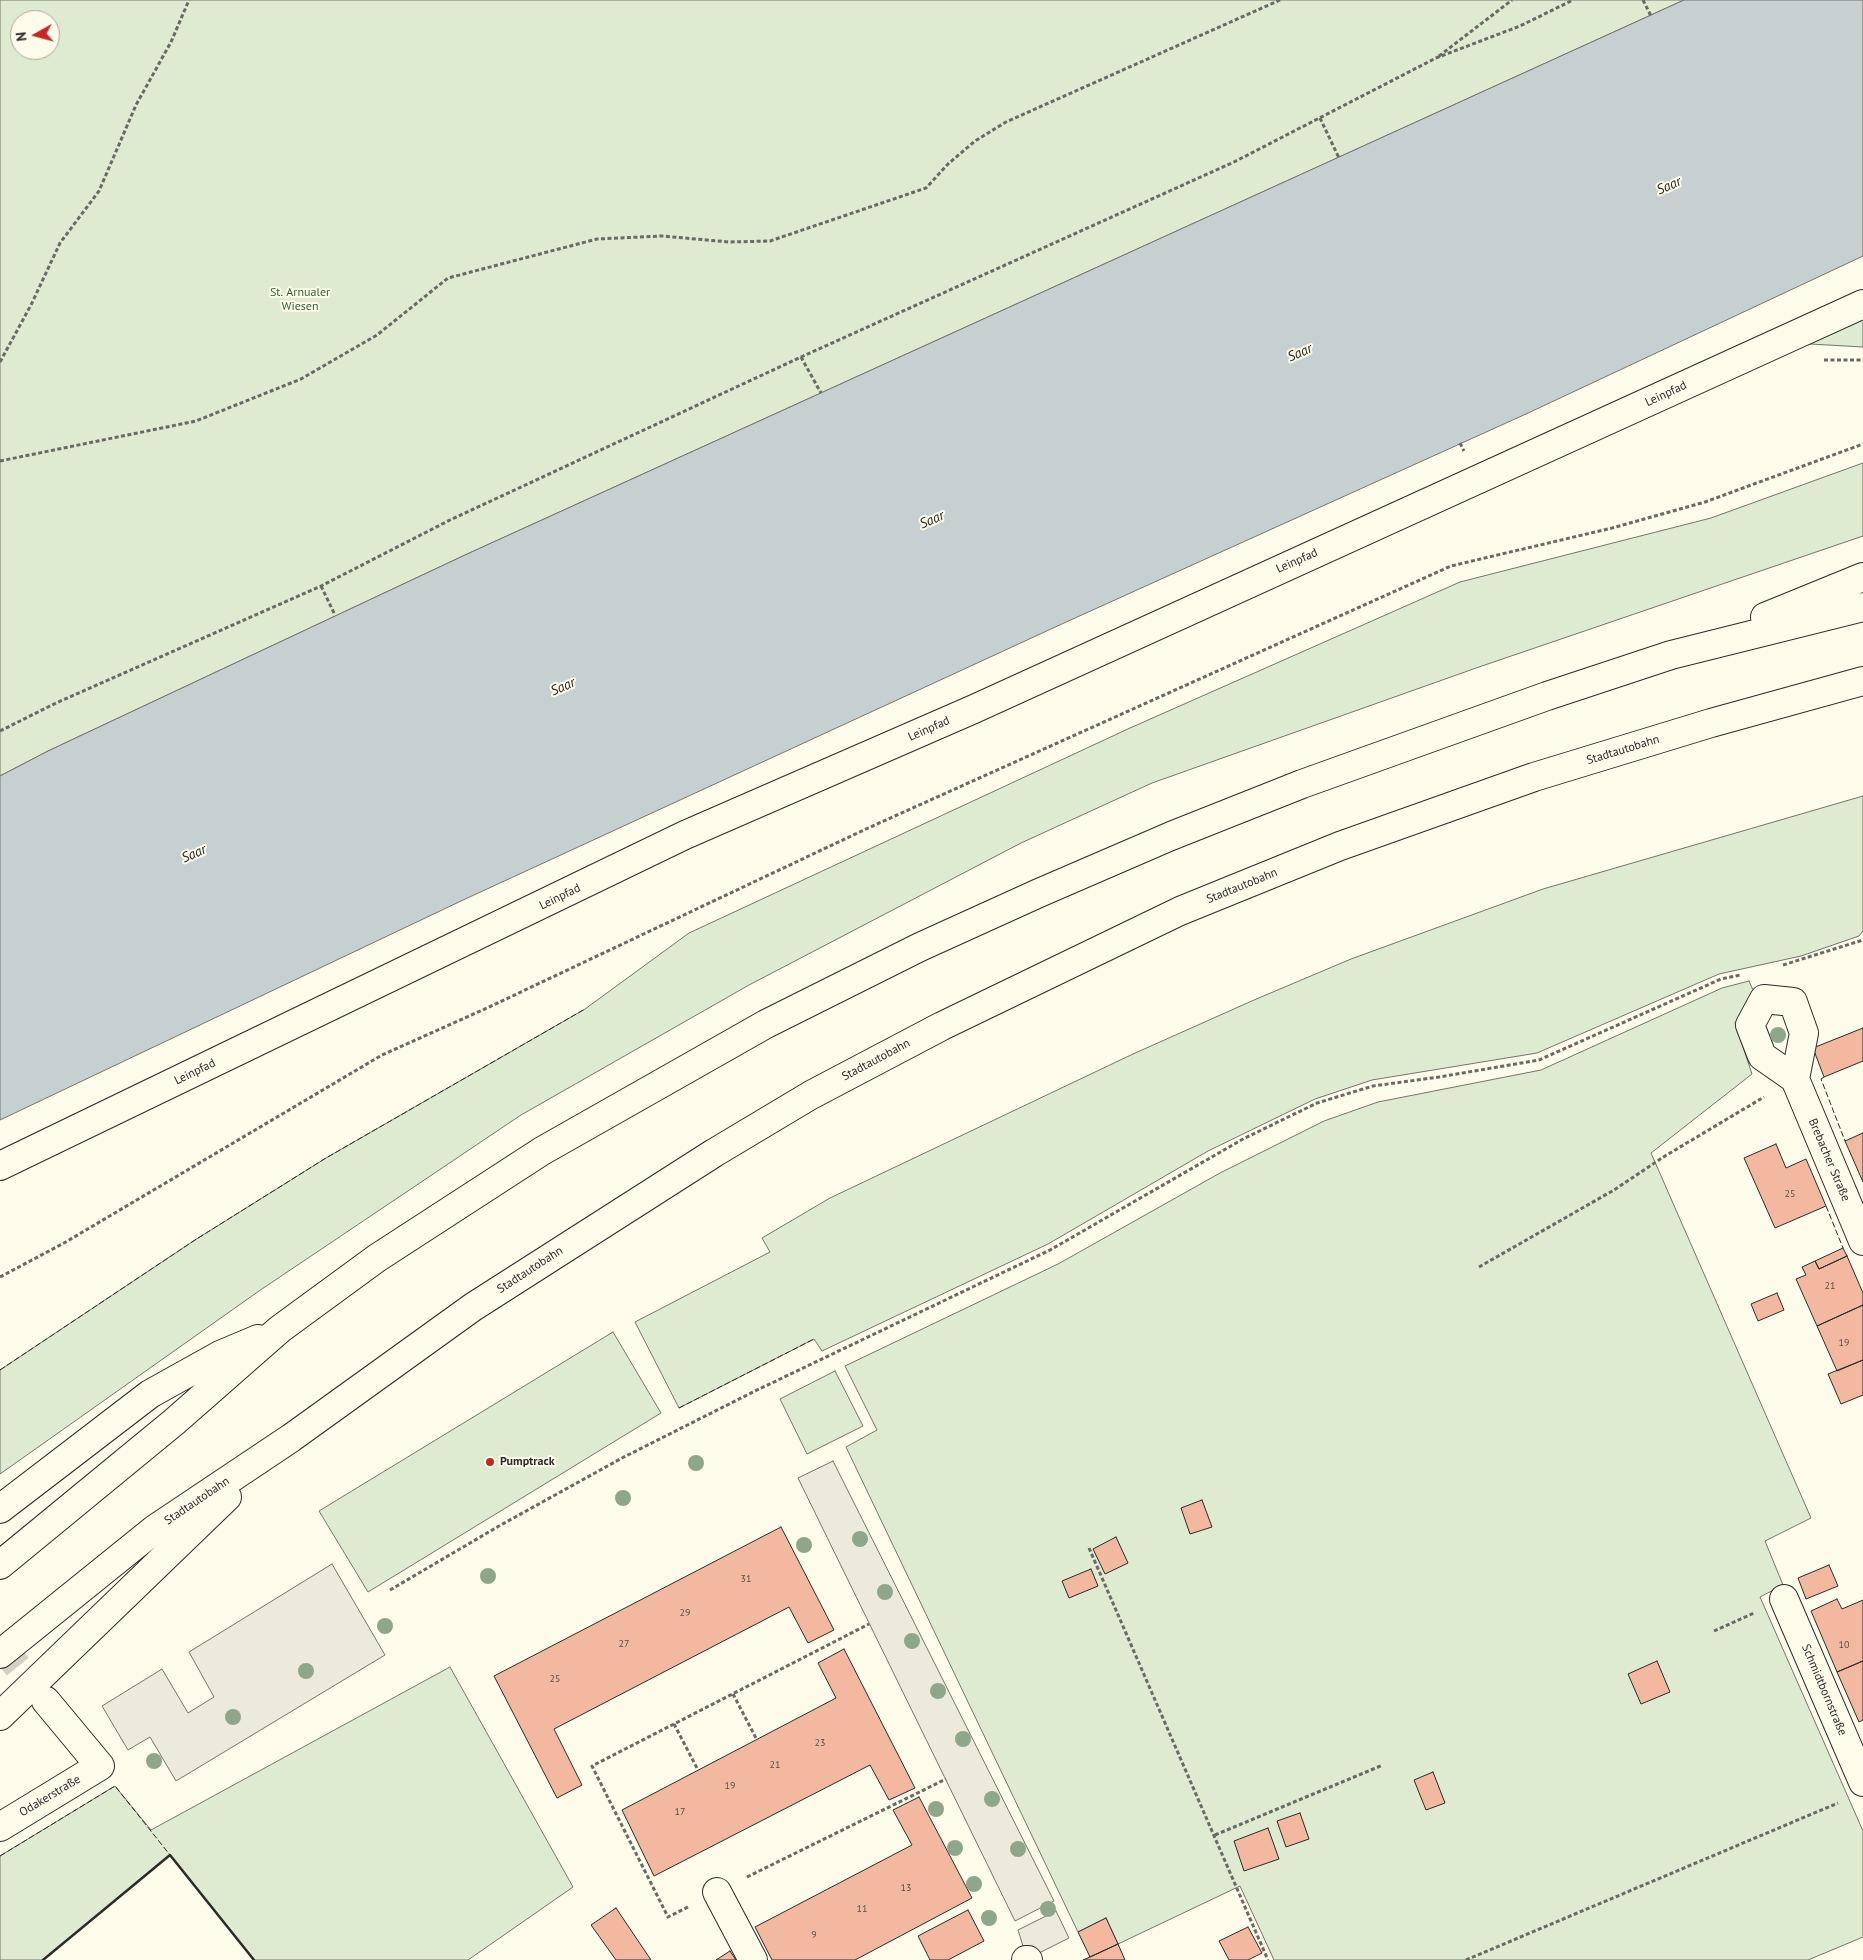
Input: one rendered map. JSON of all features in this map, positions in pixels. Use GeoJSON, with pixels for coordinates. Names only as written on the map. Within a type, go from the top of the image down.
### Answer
{"type":"FeatureCollection","features":[{"type":"Feature","properties":{"kind":"main road","name":"Leinpfad"},"geometry":{"type":"LineString","coordinates":[[0,1166],[686,835],[974,709],[1863,304]]}},
{"type":"Feature","properties":{"kind":"main road"},"geometry":{"type":"LineString","coordinates":[[0,1565],[174,1422],[280,1329],[377,1258],[542,1152],[766,1024],[920,947],[1171,836],[1302,784],[1547,696],[1671,655],[1863,577]]}},
{"type":"Feature","properties":{"kind":"main road"},"geometry":{"type":"LineString","coordinates":[[1671,655],[1863,606]]}},
{"type":"Feature","properties":{"kind":"main road","name":"Stadtautobahn"},"geometry":{"type":"LineString","coordinates":[[0,1654],[155,1529],[291,1438],[473,1306],[714,1153],[811,1094],[1062,966],[1180,911],[1340,846],[1525,780],[1711,722],[1863,681]]}},
{"type":"Feature","properties":{"kind":"main road","name":"Brebacher Straße"},"geometry":{"type":"LineString","coordinates":[[1795,1078],[1863,1241]]}},
{"type":"Feature","properties":{"kind":"main road"},"geometry":{"type":"LineString","coordinates":[[0,1509],[150,1394],[220,1355],[280,1329]]}},
{"type":"Feature","properties":{"kind":"main road"},"geometry":{"type":"LineString","coordinates":[[0,1716],[183,1538],[291,1438]]}},
{"type":"Feature","properties":{"kind":"main road","name":"Schmidtbornstraße"},"geometry":{"type":"LineString","coordinates":[[1784,1599],[1854,1791]]}},
{"type":"Feature","properties":{"kind":"main road","name":"Odakerstraße"},"geometry":{"type":"LineString","coordinates":[[0,1827],[100,1766],[46,1701]]}},
{"type":"Feature","properties":{"kind":"main road"},"geometry":{"type":"LineString","coordinates":[[717,1892],[754,1960]]}},
{"type":"Feature","properties":{"kind":"path"},"geometry":{"type":"LineString","coordinates":[[0,362],[31,304],[60,243],[99,191],[136,105],[172,42],[189,0]]}},
{"type":"Feature","properties":{"kind":"path"},"geometry":{"type":"LineString","coordinates":[[0,461],[196,421],[302,379],[377,335],[448,278],[597,239],[662,236],[729,242],[770,241],[926,188],[948,164],[975,141],[1006,122],[1280,0]]}},
{"type":"Feature","properties":{"kind":"path"},"geometry":{"type":"LineString","coordinates":[[1436,58],[1512,0]]}},
{"type":"Feature","properties":{"kind":"path"},"geometry":{"type":"LineString","coordinates":[[0,731],[56,703],[321,586],[450,520],[802,357],[1234,162],[1436,58],[1520,26],[1573,0]]}},
{"type":"Feature","properties":{"kind":"path"},"geometry":{"type":"LineString","coordinates":[[1643,0],[1651,16]]}},
{"type":"Feature","properties":{"kind":"path"},"geometry":{"type":"LineString","coordinates":[[1320,118],[1339,158]]}},
{"type":"Feature","properties":{"kind":"path"},"geometry":{"type":"LineString","coordinates":[[802,357],[821,393]]}},
{"type":"Feature","properties":{"kind":"path"},"geometry":{"type":"LineString","coordinates":[[0,1278],[73,1238],[382,1055],[487,1008],[875,825],[1452,566],[1612,528],[1705,502],[1863,444]]}},
{"type":"Feature","properties":{"kind":"path"},"geometry":{"type":"LineString","coordinates":[[321,586],[336,615]]}},
{"type":"Feature","properties":{"kind":"path"},"geometry":{"type":"LineString","coordinates":[[1777,967],[1802,961],[1863,940]]}},
{"type":"Feature","properties":{"kind":"path"},"geometry":{"type":"LineString","coordinates":[[390,1590],[499,1526],[622,1458],[755,1391],[1050,1250],[1243,1138],[1317,1103],[1373,1086],[1539,1060],[1721,979],[1744,974]]}},
{"type":"Feature","properties":{"kind":"path"},"geometry":{"type":"LineString","coordinates":[[1479,1267],[1614,1190],[1665,1156],[1795,1078]]}},
{"type":"Feature","properties":{"kind":"path"},"geometry":{"type":"LineString","coordinates":[[1089,1548],[1268,1960]]}},
{"type":"Feature","properties":{"kind":"path"},"geometry":{"type":"LineString","coordinates":[[1714,1631],[1784,1599]]}},
{"type":"Feature","properties":{"kind":"path"},"geometry":{"type":"LineString","coordinates":[[869,1624],[592,1766],[668,1917],[946,1779]]}},
{"type":"Feature","properties":{"kind":"path"},"geometry":{"type":"LineString","coordinates":[[733,1694],[757,1740]]}},
{"type":"Feature","properties":{"kind":"path"},"geometry":{"type":"LineString","coordinates":[[674,1724],[698,1770]]}},
{"type":"Feature","properties":{"kind":"path"},"geometry":{"type":"LineString","coordinates":[[1215,1835],[1384,1764]]}},
{"type":"Feature","properties":{"kind":"path"},"geometry":{"type":"LineString","coordinates":[[1466,1960],[1854,1791]]}},
{"type":"Feature","properties":{"kind":"green space","name":"St. Arnualer Wiesen"},"geometry":{"type":"Polygon","coordinates":[[[0,0],[1684,0],[465,555],[48,751],[0,776],[0,0]]]}},
{"type":"Feature","properties":{"kind":"green space"},"geometry":{"type":"Polygon","coordinates":[[[1863,320],[1863,347],[1810,344],[1863,320]]]}},
{"type":"Feature","properties":{"kind":"green space"},"geometry":{"type":"Polygon","coordinates":[[[1863,463],[1863,536],[1479,667],[1152,783],[1021,843],[749,985],[521,1115],[259,1291],[0,1474],[0,1370],[195,1240],[326,1158],[585,1009],[689,933],[1130,728],[1460,582],[1711,518],[1863,463]]]}},
{"type":"Feature","properties":{"kind":"green space"},"geometry":{"type":"Polygon","coordinates":[[[1863,796],[1863,931],[1859,936],[1801,956],[1719,974],[1537,1053],[1372,1080],[1315,1099],[1208,1151],[1048,1244],[822,1351],[814,1339],[679,1408],[635,1322],[770,1252],[762,1238],[830,1198],[1133,1054],[1254,1000],[1351,959],[1543,889],[1863,796]]]}},
{"type":"Feature","properties":{"kind":"green space"},"geometry":{"type":"Polygon","coordinates":[[[1749,981],[1753,990],[1735,1023],[1752,1074],[1651,1153],[1811,1518],[1765,1541],[1783,1585],[1760,1597],[1863,1831],[1863,1937],[1808,1960],[1274,1960],[1240,1886],[1118,1944],[1106,1918],[1078,1932],[846,1447],[877,1430],[845,1366],[1058,1264],[1220,1173],[1324,1121],[1378,1102],[1541,1070],[1722,988],[1749,981]]]}},
{"type":"Feature","properties":{"kind":"green space","name":"Pumptrack"},"geometry":{"type":"Polygon","coordinates":[[[613,1332],[661,1413],[368,1592],[319,1511],[613,1332]]]}},
{"type":"Feature","properties":{"kind":"green space"},"geometry":{"type":"Polygon","coordinates":[[[835,1371],[863,1426],[807,1454],[780,1399],[835,1371]]]}},
{"type":"Feature","properties":{"kind":"green space"},"geometry":{"type":"Polygon","coordinates":[[[450,1667],[573,1887],[468,1960],[254,1960],[170,1855],[43,1960],[0,1960],[0,1856],[115,1786],[151,1830],[450,1667]]]}},
{"type":"Feature","properties":{"kind":"shaded area"},"geometry":{"type":"Polygon","coordinates":[[[833,1461],[1054,1901],[1015,1921],[798,1478],[833,1461]]]}},
{"type":"Feature","properties":{"kind":"shaded area"},"geometry":{"type":"Polygon","coordinates":[[[332,1564],[385,1655],[176,1781],[150,1737],[128,1750],[102,1706],[162,1669],[188,1713],[214,1697],[189,1652],[332,1564]]]}},
{"type":"Feature","properties":{"kind":"shaded area"},"geometry":{"type":"Polygon","coordinates":[[[1056,1911],[1069,1938],[1027,1959],[1018,1930],[1056,1911]]]}},
{"type":"Feature","properties":{"kind":"water","name":"Saar"},"geometry":{"type":"Polygon","coordinates":[[[1684,0],[1863,0],[1863,256],[1526,414],[1064,623],[461,901],[0,1120],[0,776],[48,751],[465,555],[1684,0]]]}},
{"type":"Feature","properties":{"kind":"building"},"geometry":{"type":"Polygon","coordinates":[[[1863,1028],[1863,1061],[1824,1077],[1813,1048],[1863,1028]]]}},
{"type":"Feature","properties":{"kind":"building"},"geometry":{"type":"Polygon","coordinates":[[[1863,1133],[1863,1182],[1845,1141],[1863,1133]]]}},
{"type":"Feature","properties":{"kind":"building"},"geometry":{"type":"Polygon","coordinates":[[[1776,1144],[1786,1168],[1806,1159],[1826,1206],[1775,1228],[1744,1158],[1776,1144]]]}},
{"type":"Feature","properties":{"kind":"building"},"geometry":{"type":"Polygon","coordinates":[[[1843,1248],[1847,1256],[1819,1269],[1815,1261],[1843,1248]]]}},
{"type":"Feature","properties":{"kind":"building"},"geometry":{"type":"Polygon","coordinates":[[[1847,1256],[1863,1293],[1863,1305],[1817,1326],[1796,1279],[1806,1275],[1802,1267],[1815,1261],[1819,1269],[1847,1256]]]}},
{"type":"Feature","properties":{"kind":"building"},"geometry":{"type":"Polygon","coordinates":[[[1777,1293],[1784,1310],[1758,1321],[1751,1304],[1777,1293]]]}},
{"type":"Feature","properties":{"kind":"building"},"geometry":{"type":"Polygon","coordinates":[[[1863,1305],[1863,1360],[1837,1371],[1817,1326],[1863,1305]]]}},
{"type":"Feature","properties":{"kind":"building"},"geometry":{"type":"Polygon","coordinates":[[[1863,1360],[1863,1395],[1841,1404],[1828,1374],[1863,1360]]]}},
{"type":"Feature","properties":{"kind":"building"},"geometry":{"type":"Polygon","coordinates":[[[1202,1500],[1212,1527],[1190,1534],[1181,1508],[1202,1500]]]}},
{"type":"Feature","properties":{"kind":"building"},"geometry":{"type":"Polygon","coordinates":[[[781,1527],[834,1630],[808,1643],[789,1607],[554,1729],[582,1785],[557,1798],[494,1676],[781,1527]]]}},
{"type":"Feature","properties":{"kind":"building"},"geometry":{"type":"Polygon","coordinates":[[[1116,1537],[1128,1563],[1105,1574],[1093,1549],[1116,1537]]]}},
{"type":"Feature","properties":{"kind":"building"},"geometry":{"type":"Polygon","coordinates":[[[1829,1565],[1838,1586],[1806,1599],[1798,1578],[1829,1565]]]}},
{"type":"Feature","properties":{"kind":"building"},"geometry":{"type":"Polygon","coordinates":[[[1091,1569],[1098,1586],[1069,1598],[1062,1581],[1091,1569]]]}},
{"type":"Feature","properties":{"kind":"building"},"geometry":{"type":"Polygon","coordinates":[[[1837,1599],[1842,1609],[1863,1600],[1863,1661],[1837,1672],[1811,1611],[1837,1599]]]}},
{"type":"Feature","properties":{"kind":"building"},"geometry":{"type":"Polygon","coordinates":[[[844,1649],[915,1788],[889,1800],[870,1765],[654,1876],[622,1810],[836,1698],[818,1663],[844,1649]]]}},
{"type":"Feature","properties":{"kind":"building"},"geometry":{"type":"Polygon","coordinates":[[[1657,1661],[1670,1692],[1641,1704],[1628,1674],[1657,1661]]]}},
{"type":"Feature","properties":{"kind":"building"},"geometry":{"type":"Polygon","coordinates":[[[1863,1661],[1863,1720],[1859,1722],[1837,1672],[1863,1661]]]}},
{"type":"Feature","properties":{"kind":"building"},"geometry":{"type":"Polygon","coordinates":[[[1433,1772],[1445,1803],[1426,1810],[1414,1780],[1433,1772]]]}},
{"type":"Feature","properties":{"kind":"building"},"geometry":{"type":"Polygon","coordinates":[[[919,1797],[972,1898],[855,1960],[772,1960],[755,1927],[912,1845],[893,1810],[919,1797]]]}},
{"type":"Feature","properties":{"kind":"building"},"geometry":{"type":"Polygon","coordinates":[[[1300,1813],[1309,1839],[1286,1847],[1277,1821],[1300,1813]]]}},
{"type":"Feature","properties":{"kind":"building"},"geometry":{"type":"Polygon","coordinates":[[[1268,1828],[1279,1859],[1244,1871],[1234,1841],[1268,1828]]]}},
{"type":"Feature","properties":{"kind":"building"},"geometry":{"type":"Polygon","coordinates":[[[616,1908],[651,1960],[616,1960],[591,1925],[616,1908]]]}},
{"type":"Feature","properties":{"kind":"building"},"geometry":{"type":"Polygon","coordinates":[[[968,1910],[984,1941],[948,1960],[930,1960],[918,1936],[968,1910]]]}},
{"type":"Feature","properties":{"kind":"building"},"geometry":{"type":"Polygon","coordinates":[[[1106,1918],[1118,1944],[1090,1957],[1078,1932],[1106,1918]]]}},
{"type":"Feature","properties":{"kind":"building"},"geometry":{"type":"Polygon","coordinates":[[[1248,1927],[1262,1953],[1248,1960],[1229,1960],[1219,1941],[1248,1927]]]}},
{"type":"Feature","properties":{"kind":"building"},"geometry":{"type":"Polygon","coordinates":[[[1118,1944],[1125,1960],[1083,1960],[1090,1957],[1118,1944]]]}},
{"type":"Feature","properties":{"kind":"building"},"geometry":{"type":"Polygon","coordinates":[[[730,1951],[736,1960],[716,1960],[730,1951]]]}},
{"type":"Feature","properties":{"kind":"tunnel"},"geometry":{"type":"LineString","coordinates":[[0,1645],[46,1701]]}},
{"type":"Feature","properties":{"kind":"fence"},"geometry":{"type":"LineString","coordinates":[[0,1370],[195,1240],[326,1158],[585,1009]]}},
{"type":"Feature","properties":{"kind":"fence"},"geometry":{"type":"LineString","coordinates":[[1824,1077],[1821,1079],[1845,1141]]}},
{"type":"Feature","properties":{"kind":"fence"},"geometry":{"type":"LineString","coordinates":[[1826,1206],[1843,1248]]}},
{"type":"Feature","properties":{"kind":"fence"},"geometry":{"type":"LineString","coordinates":[[679,1408],[814,1339]]}},
{"type":"Feature","properties":{"kind":"fence"},"geometry":{"type":"LineString","coordinates":[[0,1856],[115,1786],[170,1855]]}},
{"type":"Feature","properties":{"kind":"wall"},"geometry":{"type":"LineString","coordinates":[[43,1960],[170,1855],[254,1960]]}},
{"type":"Feature","properties":{"kind":"place","name":"Pumptrack"},"geometry":{"type":"Point","coordinates":[490,1462]}}]}
